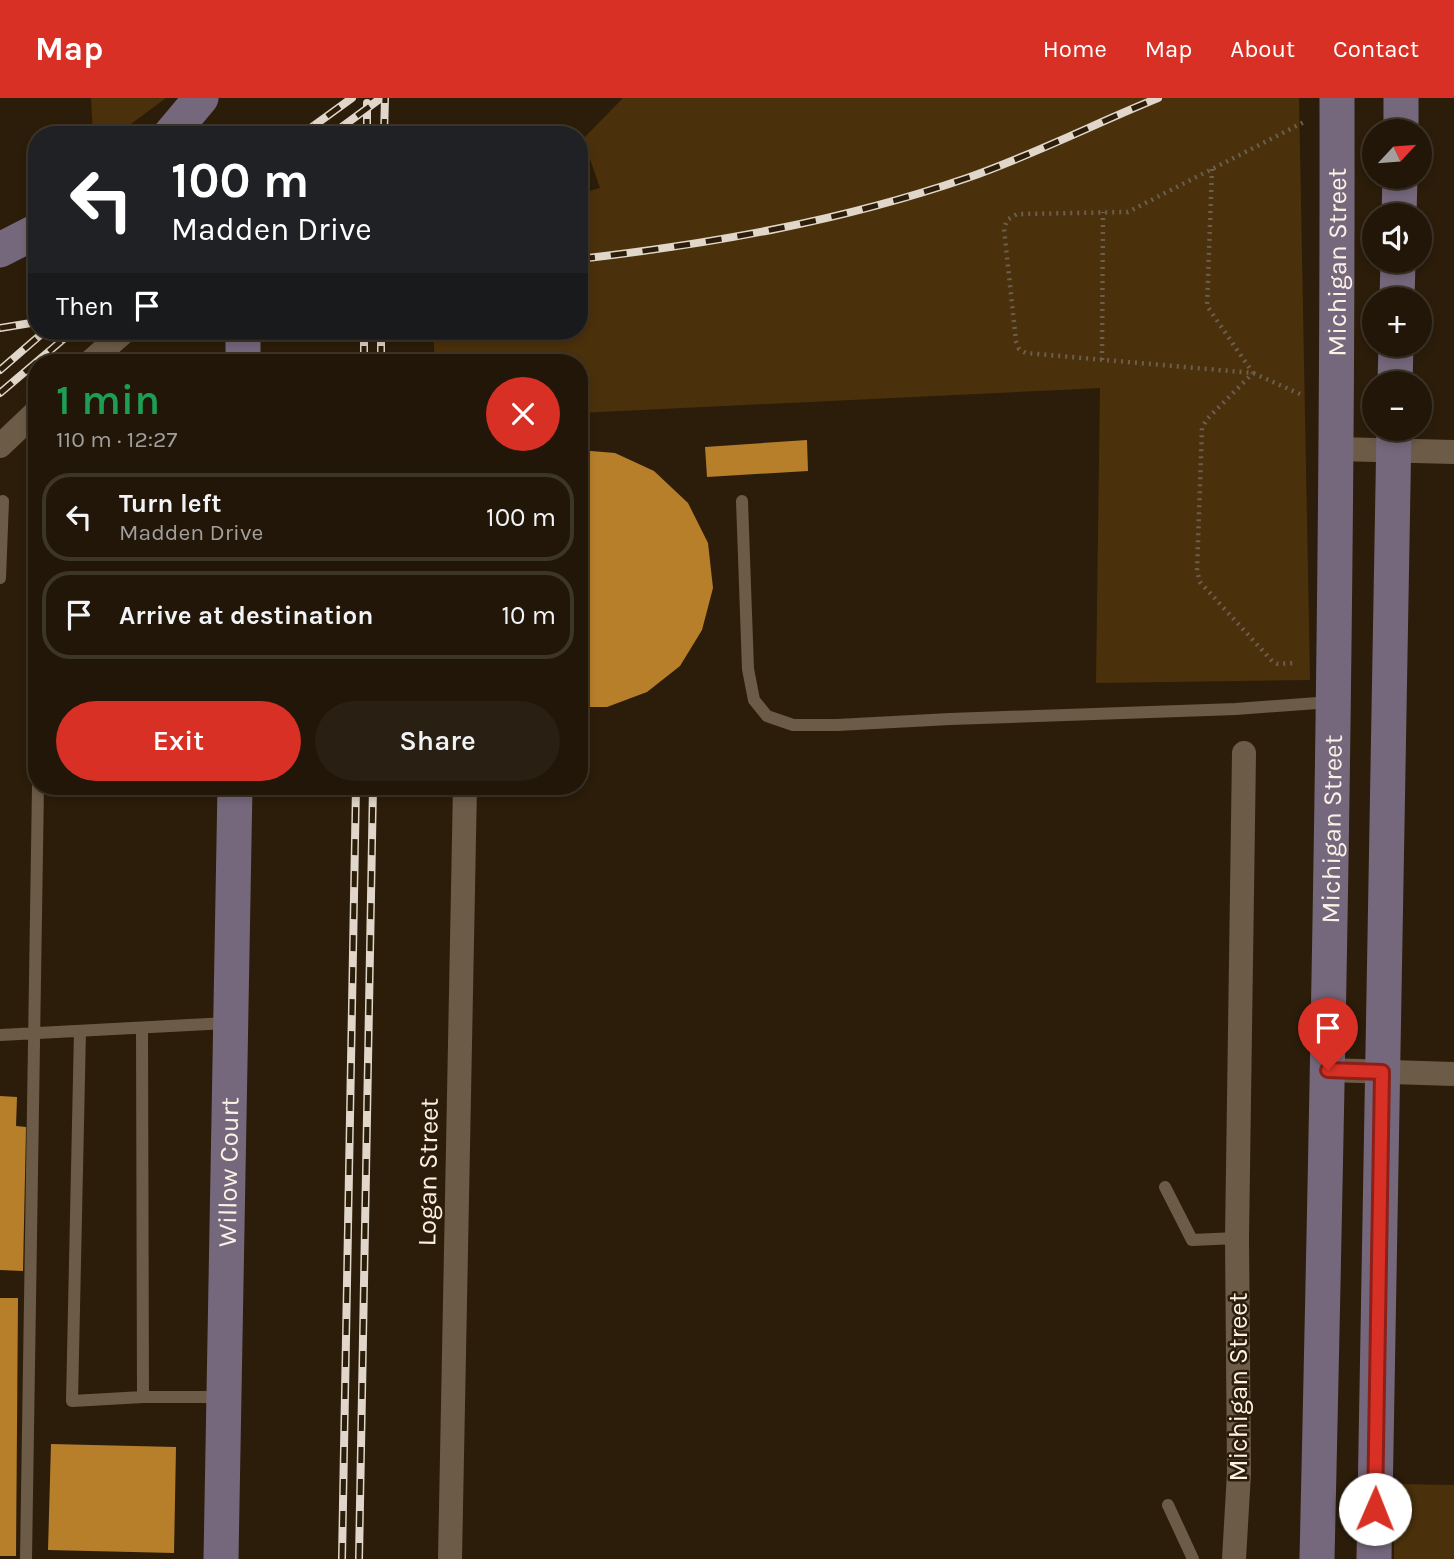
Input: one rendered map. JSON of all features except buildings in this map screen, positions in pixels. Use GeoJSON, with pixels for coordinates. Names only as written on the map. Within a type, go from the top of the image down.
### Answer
{"type":"FeatureCollection","features":[{"type":"Feature","properties":{"kind":"main road","name":"Michigan Street"},"geometry":{"type":"LineString","coordinates":[[1317,1559],[1328,1070],[1337,449],[1338,98]]}},
{"type":"Feature","properties":{"kind":"main road"},"geometry":{"type":"LineString","coordinates":[[1401,119],[1402,98]]}},
{"type":"Feature","properties":{"kind":"main road"},"geometry":{"type":"LineString","coordinates":[[0,250],[28,236]]}},
{"type":"Feature","properties":{"kind":"main road"},"geometry":{"type":"LineString","coordinates":[[1374,1559],[1394,441]]}},
{"type":"Feature","properties":{"kind":"main road","name":"Willow Court"},"geometry":{"type":"LineString","coordinates":[[221,1559],[235,795]]}},
{"type":"Feature","properties":{"kind":"street"},"geometry":{"type":"LineString","coordinates":[[99,354],[115,340]]}},
{"type":"Feature","properties":{"kind":"street"},"geometry":{"type":"LineString","coordinates":[[0,446],[28,420]]}},
{"type":"Feature","properties":{"kind":"street"},"geometry":{"type":"LineString","coordinates":[[1337,449],[1388,441]]}},
{"type":"Feature","properties":{"kind":"street"},"geometry":{"type":"LineString","coordinates":[[1399,441],[1454,452]]}},
{"type":"Feature","properties":{"kind":"street","name":"Michigan Street"},"geometry":{"type":"LineString","coordinates":[[1234,1559],[1239,1473],[1237,1238],[1244,753]]}},
{"type":"Feature","properties":{"kind":"street","name":"Logan Street"},"geometry":{"type":"LineString","coordinates":[[450,1559],[465,795]]}},
{"type":"Feature","properties":{"kind":"street"},"geometry":{"type":"LineString","coordinates":[[1328,1070],[1454,1074]]}},
{"type":"Feature","properties":{"kind":"lane"},"geometry":{"type":"LineString","coordinates":[[0,502],[3,501],[0,578]]}},
{"type":"Feature","properties":{"kind":"lane"},"geometry":{"type":"LineString","coordinates":[[742,501],[748,668],[754,700],[766,716],[793,725],[837,725],[1236,709],[1332,702]]}},
{"type":"Feature","properties":{"kind":"lane"},"geometry":{"type":"LineString","coordinates":[[26,1559],[38,795]]}},
{"type":"Feature","properties":{"kind":"lane"},"geometry":{"type":"LineString","coordinates":[[0,1035],[231,1023]]}},
{"type":"Feature","properties":{"kind":"lane"},"geometry":{"type":"LineString","coordinates":[[142,1028],[143,1397]]}},
{"type":"Feature","properties":{"kind":"lane"},"geometry":{"type":"LineString","coordinates":[[80,1031],[72,1401],[143,1397],[224,1397]]}},
{"type":"Feature","properties":{"kind":"lane"},"geometry":{"type":"LineString","coordinates":[[1165,1186],[1192,1240],[1237,1238]]}},
{"type":"Feature","properties":{"kind":"lane"},"geometry":{"type":"LineString","coordinates":[[1168,1505],[1193,1559]]}},
{"type":"Feature","properties":{"kind":"path"},"geometry":{"type":"LineString","coordinates":[[1300,394],[1253,373],[1026,353],[1019,349],[1016,341],[1004,229],[1007,220],[1017,214],[1128,212],[1304,122]]}},
{"type":"Feature","properties":{"kind":"path"},"geometry":{"type":"LineString","coordinates":[[1213,169],[1207,306],[1253,373]]}},
{"type":"Feature","properties":{"kind":"path"},"geometry":{"type":"LineString","coordinates":[[1102,360],[1103,212]]}},
{"type":"Feature","properties":{"kind":"path"},"geometry":{"type":"LineString","coordinates":[[1253,373],[1207,419],[1202,428],[1197,571],[1200,582],[1272,661],[1278,664],[1295,663]]}},
{"type":"Feature","properties":{"kind":"shaded area"},"geometry":{"type":"Polygon","coordinates":[[[91,98],[166,98],[128,126],[93,126],[91,98]]]}},
{"type":"Feature","properties":{"kind":"shaded area"},"geometry":{"type":"Polygon","coordinates":[[[623,98],[1299,98],[1310,680],[1096,683],[1100,388],[588,413],[588,354],[434,354],[434,340],[588,340],[588,191],[600,188],[588,153],[588,134],[623,98]]]}},
{"type":"Feature","properties":{"kind":"shaded area"},"geometry":{"type":"Polygon","coordinates":[[[1394,1484],[1454,1485],[1454,1559],[1394,1559],[1394,1484]]]}},
{"type":"Feature","properties":{"kind":"railway"},"geometry":{"type":"LineString","coordinates":[[313,126],[352,98]]}},
{"type":"Feature","properties":{"kind":"railway"},"geometry":{"type":"LineString","coordinates":[[343,126],[381,98]]}},
{"type":"Feature","properties":{"kind":"railway"},"geometry":{"type":"LineString","coordinates":[[384,126],[385,98]]}},
{"type":"Feature","properties":{"kind":"railway"},"geometry":{"type":"LineString","coordinates":[[588,258],[727,238],[872,207],[992,169],[1158,98]]}},
{"type":"Feature","properties":{"kind":"railway"},"geometry":{"type":"LineString","coordinates":[[367,103],[367,126]]}},
{"type":"Feature","properties":{"kind":"railway"},"geometry":{"type":"LineString","coordinates":[[0,328],[28,323]]}},
{"type":"Feature","properties":{"kind":"railway"},"geometry":{"type":"LineString","coordinates":[[0,370],[35,340]]}},
{"type":"Feature","properties":{"kind":"railway"},"geometry":{"type":"LineString","coordinates":[[46,354],[62,340]]}},
{"type":"Feature","properties":{"kind":"railway"},"geometry":{"type":"LineString","coordinates":[[364,340],[364,354]]}},
{"type":"Feature","properties":{"kind":"railway"},"geometry":{"type":"LineString","coordinates":[[381,340],[381,354]]}},
{"type":"Feature","properties":{"kind":"railway"},"geometry":{"type":"LineString","coordinates":[[0,393],[28,369]]}},
{"type":"Feature","properties":{"kind":"railway"},"geometry":{"type":"LineString","coordinates":[[342,1559],[356,795]]}},
{"type":"Feature","properties":{"kind":"railway"},"geometry":{"type":"LineString","coordinates":[[359,1559],[373,795]]}},
{"type":"Feature","properties":{"kind":"route"},"geometry":{"type":"LineString","coordinates":[[1328,1070],[1382,1072],[1375,1509]]}}]}
